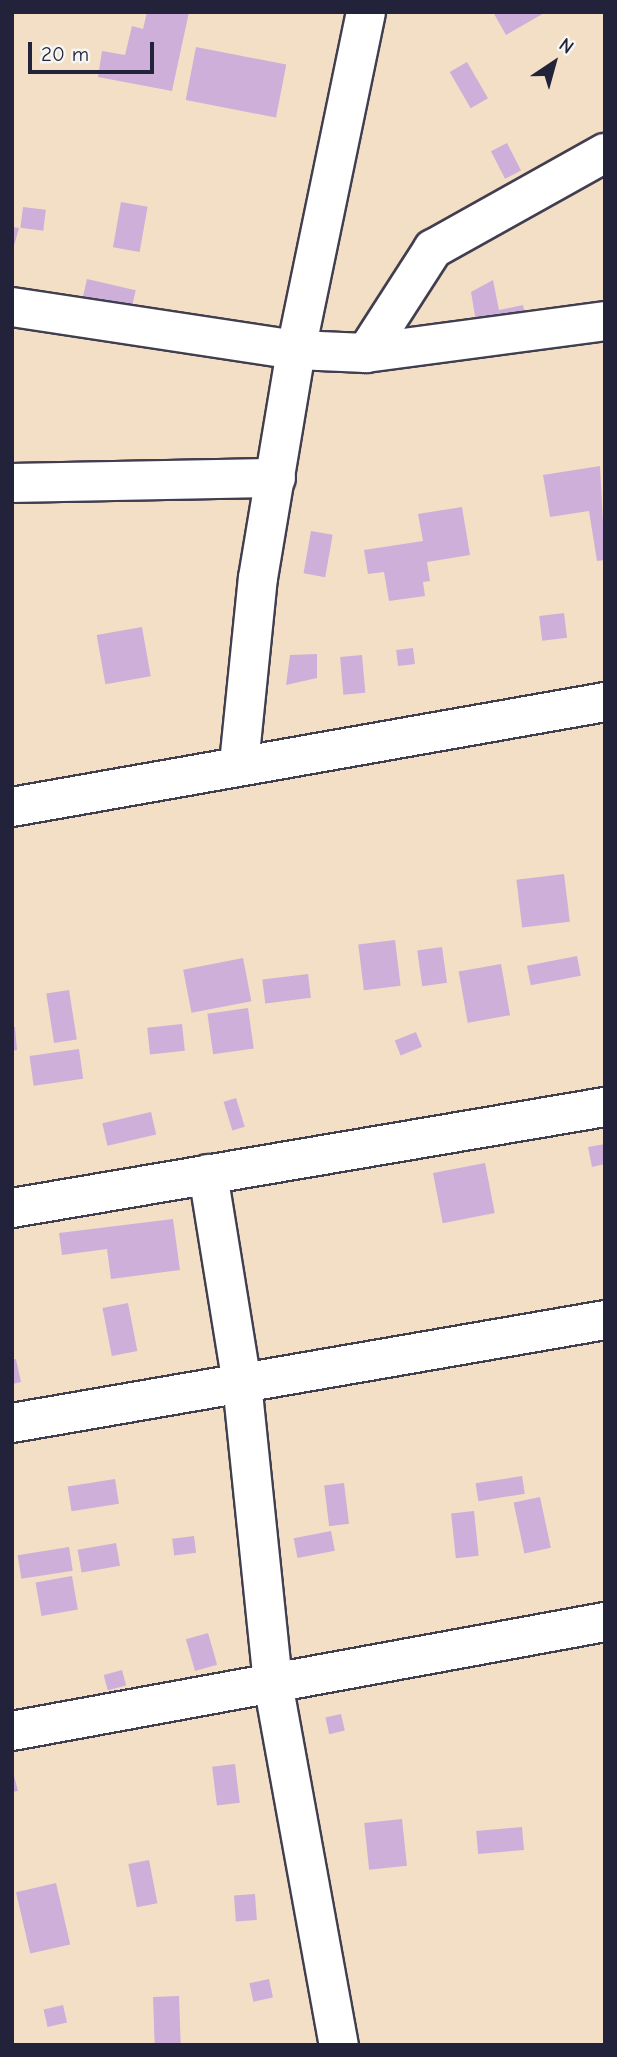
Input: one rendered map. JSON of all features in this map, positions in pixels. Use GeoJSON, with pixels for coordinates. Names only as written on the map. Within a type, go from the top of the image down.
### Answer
{"type":"FeatureCollection","features":[{"type":"Feature","properties":{"kind":"street"},"geometry":{"type":"LineString","coordinates":[[239,764],[258,578],[296,350],[366,12]]}},
{"type":"Feature","properties":{"kind":"street"},"geometry":{"type":"LineString","coordinates":[[366,354],[433,249],[605,153]]}},
{"type":"Feature","properties":{"kind":"street"},"geometry":{"type":"LineString","coordinates":[[12,307],[296,350],[366,354],[605,321]]}},
{"type":"Feature","properties":{"kind":"street"},"geometry":{"type":"LineString","coordinates":[[12,484],[276,478]]}},
{"type":"Feature","properties":{"kind":"street"},"geometry":{"type":"LineString","coordinates":[[12,807],[239,764],[605,702]]}},
{"type":"Feature","properties":{"kind":"street"},"geometry":{"type":"LineString","coordinates":[[12,1208],[605,1107]]}},
{"type":"Feature","properties":{"kind":"street"},"geometry":{"type":"LineString","coordinates":[[208,1174],[242,1383],[273,1683],[339,2045]]}},
{"type":"Feature","properties":{"kind":"street"},"geometry":{"type":"LineString","coordinates":[[12,1423],[605,1320]]}},
{"type":"Feature","properties":{"kind":"street"},"geometry":{"type":"LineString","coordinates":[[12,1731],[605,1622]]}},
{"type":"Feature","properties":{"kind":"building"},"geometry":{"type":"Polygon","coordinates":[[[147,12],[189,12],[172,91],[98,77],[102,51],[125,55],[132,26],[143,29],[147,12]]]}},
{"type":"Feature","properties":{"kind":"building"},"geometry":{"type":"Polygon","coordinates":[[[493,12],[546,12],[506,35],[493,12]]]}},
{"type":"Feature","properties":{"kind":"building"},"geometry":{"type":"Polygon","coordinates":[[[196,47],[286,65],[276,118],[186,100],[196,47]]]}},
{"type":"Feature","properties":{"kind":"building"},"geometry":{"type":"Polygon","coordinates":[[[467,62],[488,98],[471,108],[450,72],[467,62]]]}},
{"type":"Feature","properties":{"kind":"building"},"geometry":{"type":"Polygon","coordinates":[[[507,143],[521,171],[505,179],[491,151],[507,143]]]}},
{"type":"Feature","properties":{"kind":"building"},"geometry":{"type":"Polygon","coordinates":[[[121,202],[148,207],[140,252],[113,247],[121,202]]]}},
{"type":"Feature","properties":{"kind":"building"},"geometry":{"type":"Polygon","coordinates":[[[23,207],[46,210],[43,231],[20,228],[23,207]]]}},
{"type":"Feature","properties":{"kind":"building"},"geometry":{"type":"Polygon","coordinates":[[[12,227],[19,228],[13,249],[12,249],[12,227]]]}},
{"type":"Feature","properties":{"kind":"building"},"geometry":{"type":"Polygon","coordinates":[[[87,279],[136,290],[129,319],[80,307],[87,279]]]}},
{"type":"Feature","properties":{"kind":"building"},"geometry":{"type":"Polygon","coordinates":[[[493,280],[499,310],[523,305],[527,326],[478,334],[471,292],[493,280]]]}},
{"type":"Feature","properties":{"kind":"building"},"geometry":{"type":"Polygon","coordinates":[[[600,466],[605,560],[597,561],[589,511],[550,517],[543,475],[600,466]]]}},
{"type":"Feature","properties":{"kind":"building"},"geometry":{"type":"Polygon","coordinates":[[[462,507],[470,555],[427,562],[430,581],[423,582],[425,596],[389,601],[384,572],[368,574],[364,550],[423,541],[418,514],[462,507]]]}},
{"type":"Feature","properties":{"kind":"building"},"geometry":{"type":"Polygon","coordinates":[[[311,531],[333,535],[325,577],[304,573],[311,531]]]}},
{"type":"Feature","properties":{"kind":"building"},"geometry":{"type":"Polygon","coordinates":[[[564,613],[567,638],[542,641],[539,616],[564,613]]]}},
{"type":"Feature","properties":{"kind":"building"},"geometry":{"type":"Polygon","coordinates":[[[142,627],[151,676],[105,684],[97,635],[142,627]]]}},
{"type":"Feature","properties":{"kind":"building"},"geometry":{"type":"Polygon","coordinates":[[[413,648],[415,664],[398,666],[396,650],[413,648]]]}},
{"type":"Feature","properties":{"kind":"building"},"geometry":{"type":"Polygon","coordinates":[[[317,654],[317,678],[286,685],[290,655],[317,654]]]}},
{"type":"Feature","properties":{"kind":"building"},"geometry":{"type":"Polygon","coordinates":[[[362,655],[365,693],[343,695],[340,657],[362,655]]]}},
{"type":"Feature","properties":{"kind":"building"},"geometry":{"type":"Polygon","coordinates":[[[564,874],[570,922],[522,927],[516,880],[564,874]]]}},
{"type":"Feature","properties":{"kind":"building"},"geometry":{"type":"Polygon","coordinates":[[[395,940],[401,986],[364,990],[358,945],[395,940]]]}},
{"type":"Feature","properties":{"kind":"building"},"geometry":{"type":"Polygon","coordinates":[[[442,947],[447,983],[422,986],[417,950],[442,947]]]}},
{"type":"Feature","properties":{"kind":"building"},"geometry":{"type":"Polygon","coordinates":[[[577,956],[581,976],[531,985],[527,966],[577,956]]]}},
{"type":"Feature","properties":{"kind":"building"},"geometry":{"type":"Polygon","coordinates":[[[243,958],[251,1001],[192,1013],[183,970],[243,958]]]}},
{"type":"Feature","properties":{"kind":"building"},"geometry":{"type":"Polygon","coordinates":[[[501,964],[510,1015],[468,1023],[459,971],[501,964]]]}},
{"type":"Feature","properties":{"kind":"building"},"geometry":{"type":"Polygon","coordinates":[[[308,974],[311,998],[265,1003],[262,980],[308,974]]]}},
{"type":"Feature","properties":{"kind":"building"},"geometry":{"type":"Polygon","coordinates":[[[69,990],[77,1039],[54,1043],[46,994],[69,990]]]}},
{"type":"Feature","properties":{"kind":"building"},"geometry":{"type":"Polygon","coordinates":[[[248,1008],[254,1049],[213,1054],[207,1014],[248,1008]]]}},
{"type":"Feature","properties":{"kind":"building"},"geometry":{"type":"Polygon","coordinates":[[[182,1024],[185,1051],[150,1055],[147,1028],[182,1024]]]}},
{"type":"Feature","properties":{"kind":"building"},"geometry":{"type":"Polygon","coordinates":[[[12,1027],[15,1027],[17,1050],[12,1051],[12,1027]]]}},
{"type":"Feature","properties":{"kind":"building"},"geometry":{"type":"Polygon","coordinates":[[[416,1032],[422,1047],[401,1055],[395,1041],[416,1032]]]}},
{"type":"Feature","properties":{"kind":"building"},"geometry":{"type":"Polygon","coordinates":[[[79,1049],[83,1079],[34,1086],[29,1056],[79,1049]]]}},
{"type":"Feature","properties":{"kind":"building"},"geometry":{"type":"Polygon","coordinates":[[[236,1098],[245,1127],[232,1130],[224,1102],[236,1098]]]}},
{"type":"Feature","properties":{"kind":"building"},"geometry":{"type":"Polygon","coordinates":[[[151,1112],[156,1134],[107,1146],[102,1123],[151,1112]]]}},
{"type":"Feature","properties":{"kind":"building"},"geometry":{"type":"Polygon","coordinates":[[[605,1144],[605,1164],[592,1167],[588,1147],[605,1144]]]}},
{"type":"Feature","properties":{"kind":"building"},"geometry":{"type":"Polygon","coordinates":[[[485,1163],[495,1213],[443,1223],[433,1173],[485,1163]]]}},
{"type":"Feature","properties":{"kind":"building"},"geometry":{"type":"Polygon","coordinates":[[[173,1219],[180,1270],[111,1279],[107,1249],[62,1255],[59,1233],[173,1219]]]}},
{"type":"Feature","properties":{"kind":"building"},"geometry":{"type":"Polygon","coordinates":[[[128,1303],[137,1351],[112,1356],[102,1308],[128,1303]]]}},
{"type":"Feature","properties":{"kind":"building"},"geometry":{"type":"Polygon","coordinates":[[[16,1359],[21,1382],[12,1384],[12,1360],[16,1359]]]}},
{"type":"Feature","properties":{"kind":"building"},"geometry":{"type":"Polygon","coordinates":[[[522,1476],[525,1494],[478,1501],[476,1483],[522,1476]]]}},
{"type":"Feature","properties":{"kind":"building"},"geometry":{"type":"Polygon","coordinates":[[[115,1479],[119,1504],[72,1511],[68,1487],[115,1479]]]}},
{"type":"Feature","properties":{"kind":"building"},"geometry":{"type":"Polygon","coordinates":[[[344,1483],[349,1524],[329,1526],[324,1485],[344,1483]]]}},
{"type":"Feature","properties":{"kind":"building"},"geometry":{"type":"Polygon","coordinates":[[[540,1497],[551,1548],[524,1553],[514,1503],[540,1497]]]}},
{"type":"Feature","properties":{"kind":"building"},"geometry":{"type":"Polygon","coordinates":[[[474,1511],[479,1556],[456,1558],[451,1513],[474,1511]]]}},
{"type":"Feature","properties":{"kind":"building"},"geometry":{"type":"Polygon","coordinates":[[[331,1531],[335,1551],[298,1558],[294,1538],[331,1531]]]}},
{"type":"Feature","properties":{"kind":"building"},"geometry":{"type":"Polygon","coordinates":[[[194,1536],[196,1553],[174,1556],[172,1539],[194,1536]]]}},
{"type":"Feature","properties":{"kind":"building"},"geometry":{"type":"Polygon","coordinates":[[[116,1543],[120,1566],[82,1572],[78,1550],[116,1543]]]}},
{"type":"Feature","properties":{"kind":"building"},"geometry":{"type":"Polygon","coordinates":[[[69,1547],[73,1571],[21,1579],[18,1555],[69,1547]]]}},
{"type":"Feature","properties":{"kind":"building"},"geometry":{"type":"Polygon","coordinates":[[[72,1576],[78,1609],[41,1616],[36,1582],[72,1576]]]}},
{"type":"Feature","properties":{"kind":"building"},"geometry":{"type":"Polygon","coordinates":[[[208,1633],[217,1665],[195,1671],[186,1639],[208,1633]]]}},
{"type":"Feature","properties":{"kind":"building"},"geometry":{"type":"Polygon","coordinates":[[[122,1670],[126,1685],[108,1690],[104,1675],[122,1670]]]}},
{"type":"Feature","properties":{"kind":"building"},"geometry":{"type":"Polygon","coordinates":[[[341,1714],[345,1731],[329,1734],[325,1718],[341,1714]]]}},
{"type":"Feature","properties":{"kind":"building"},"geometry":{"type":"Polygon","coordinates":[[[235,1764],[240,1803],[217,1806],[212,1767],[235,1764]]]}},
{"type":"Feature","properties":{"kind":"building"},"geometry":{"type":"Polygon","coordinates":[[[12,1768],[18,1791],[12,1792],[12,1768]]]}},
{"type":"Feature","properties":{"kind":"building"},"geometry":{"type":"Polygon","coordinates":[[[402,1819],[407,1866],[369,1870],[364,1823],[402,1819]]]}},
{"type":"Feature","properties":{"kind":"building"},"geometry":{"type":"Polygon","coordinates":[[[522,1827],[524,1850],[478,1854],[476,1831],[522,1827]]]}},
{"type":"Feature","properties":{"kind":"building"},"geometry":{"type":"Polygon","coordinates":[[[149,1860],[157,1903],[137,1907],[128,1864],[149,1860]]]}},
{"type":"Feature","properties":{"kind":"building"},"geometry":{"type":"Polygon","coordinates":[[[56,1883],[70,1944],[30,1954],[16,1892],[56,1883]]]}},
{"type":"Feature","properties":{"kind":"building"},"geometry":{"type":"Polygon","coordinates":[[[255,1894],[257,1920],[236,1921],[234,1895],[255,1894]]]}},
{"type":"Feature","properties":{"kind":"building"},"geometry":{"type":"Polygon","coordinates":[[[269,1979],[273,1998],[253,2002],[249,1983],[269,1979]]]}},
{"type":"Feature","properties":{"kind":"building"},"geometry":{"type":"Polygon","coordinates":[[[179,1996],[181,2043],[155,2044],[153,1997],[179,1996]]]}},
{"type":"Feature","properties":{"kind":"building"},"geometry":{"type":"Polygon","coordinates":[[[63,2005],[67,2023],[48,2027],[44,2009],[63,2005]]]}}]}
